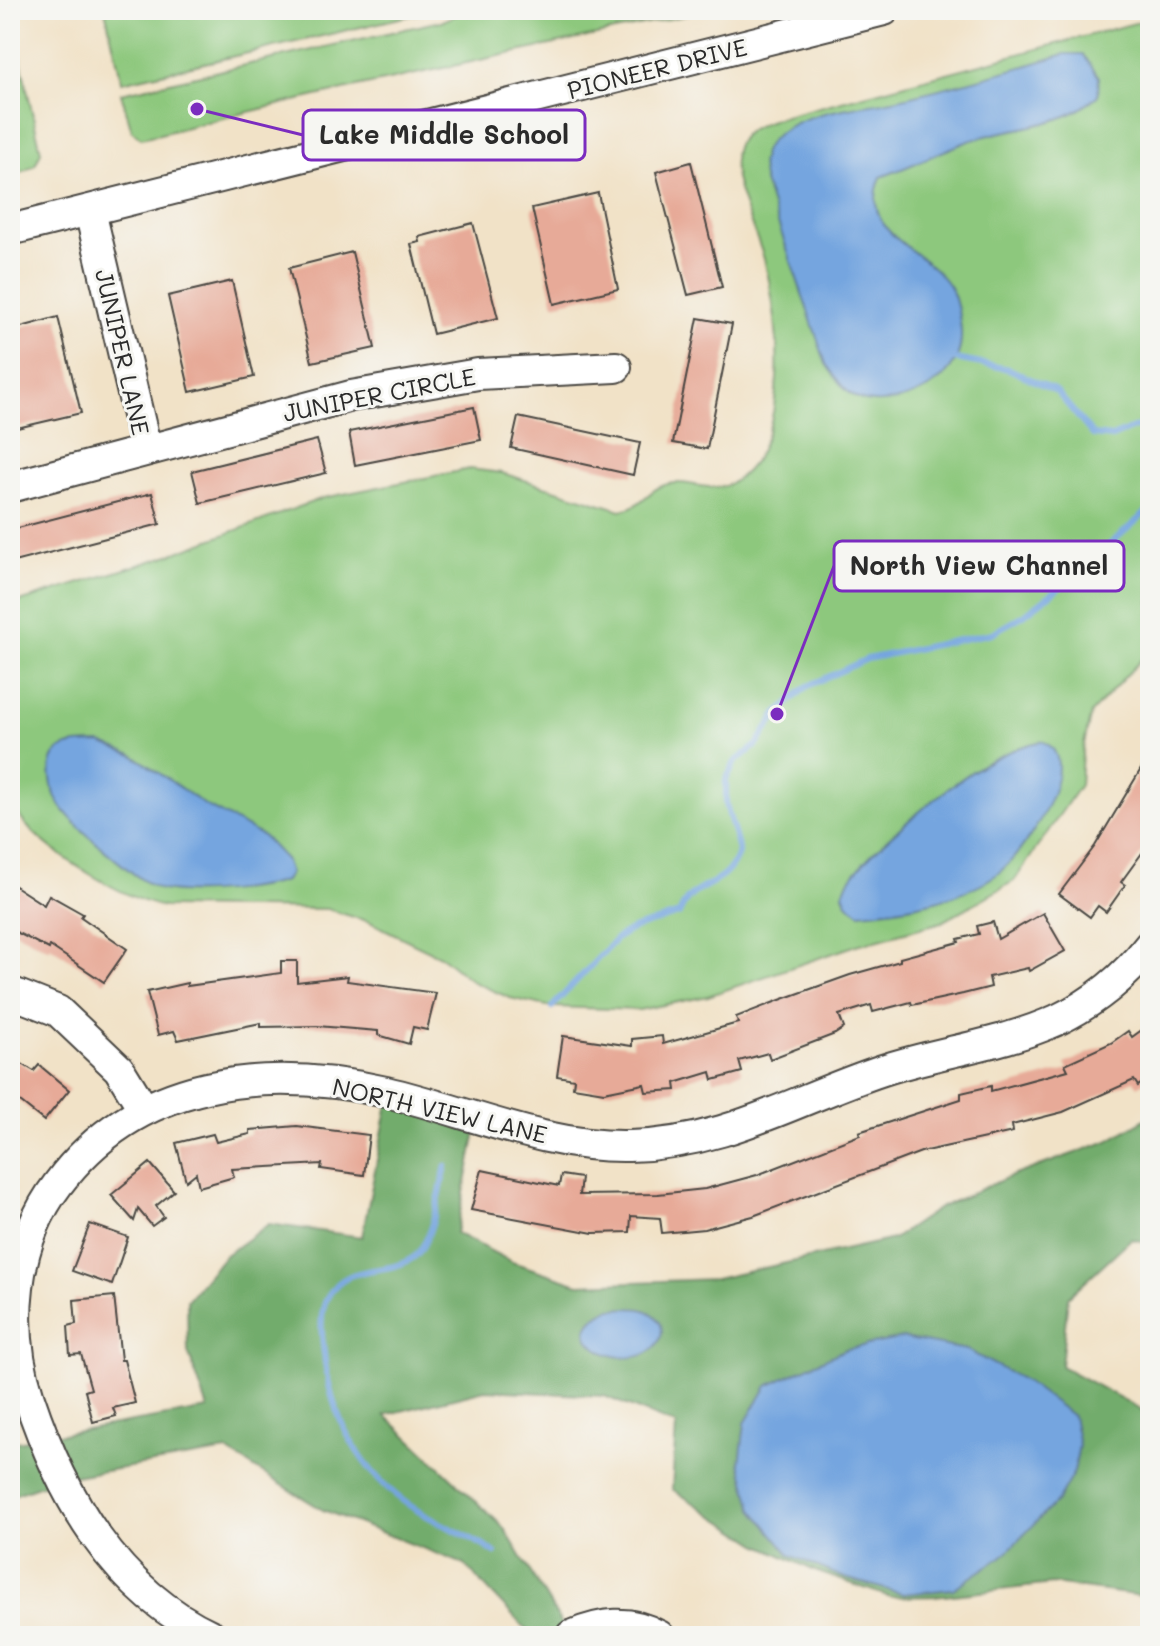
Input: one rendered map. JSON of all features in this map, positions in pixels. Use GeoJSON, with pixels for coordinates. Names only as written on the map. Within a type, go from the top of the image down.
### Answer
{"type":"FeatureCollection","features":[{"type":"Feature","properties":{"kind":"street","name":"PIONEER DRIVE"},"geometry":{"type":"LineString","coordinates":[[10,230],[884,10]]}},
{"type":"Feature","properties":{"kind":"street","name":"JUNIPER LANE"},"geometry":{"type":"LineString","coordinates":[[10,487],[146,449],[90,211]]}},
{"type":"Feature","properties":{"kind":"street","name":"JUNIPER CIRCLE"},"geometry":{"type":"LineString","coordinates":[[146,449],[292,409],[414,384],[478,374],[616,367]]}},
{"type":"Feature","properties":{"kind":"street","name":"NORTH VIEW LANE"},"geometry":{"type":"LineString","coordinates":[[212,1636],[156,1604],[132,1583],[88,1526],[54,1462],[26,1389],[13,1308],[29,1235],[47,1199],[72,1165],[106,1132],[143,1108],[230,1082],[331,1083],[384,1092],[578,1142],[625,1147],[679,1143],[720,1134],[761,1120],[878,1071],[1014,1035],[1057,1020],[1092,1000],[1122,976],[1150,945]]}},
{"type":"Feature","properties":{"kind":"street"},"geometry":{"type":"LineString","coordinates":[[10,992],[58,1011],[119,1069],[143,1108]]}},
{"type":"Feature","properties":{"kind":"street"},"geometry":{"type":"LineString","coordinates":[[571,1636],[595,1626],[618,1623],[635,1625],[659,1636]]}},
{"type":"Feature","properties":{"kind":"green space"},"geometry":{"type":"Polygon","coordinates":[[[105,10],[435,10],[122,82],[105,10]]]}},
{"type":"Feature","properties":{"kind":"green space"},"geometry":{"type":"Polygon","coordinates":[[[467,10],[709,10],[365,85],[141,138],[132,131],[121,93],[445,20],[467,10]]]}},
{"type":"Feature","properties":{"kind":"green space"},"geometry":{"type":"Polygon","coordinates":[[[10,12],[41,152],[35,165],[10,179],[10,12]]]}},
{"type":"Feature","properties":{"kind":"green space"},"geometry":{"type":"Polygon","coordinates":[[[1150,19],[1150,650],[1091,713],[1082,753],[1080,785],[1014,881],[942,922],[857,945],[708,996],[639,1010],[552,1007],[510,998],[473,982],[442,957],[370,922],[327,909],[164,907],[148,902],[110,886],[72,863],[39,838],[22,820],[10,800],[10,605],[164,557],[323,498],[470,469],[502,473],[621,510],[634,506],[662,486],[680,483],[716,487],[733,482],[752,464],[765,439],[777,378],[770,284],[735,173],[736,147],[742,136],[774,119],[1150,19]]]}},
{"type":"Feature","properties":{"kind":"green space"},"geometry":{"type":"Polygon","coordinates":[[[390,1093],[479,1117],[456,1233],[512,1262],[579,1284],[715,1279],[893,1239],[939,1208],[1004,1179],[1108,1141],[1150,1116],[1150,1243],[1131,1239],[1068,1297],[1061,1366],[1150,1414],[1150,1597],[1053,1584],[944,1596],[890,1597],[815,1571],[758,1544],[672,1489],[676,1425],[604,1396],[485,1390],[385,1415],[504,1528],[569,1636],[532,1636],[464,1564],[323,1510],[227,1451],[62,1478],[10,1496],[10,1443],[208,1409],[188,1352],[187,1300],[224,1256],[269,1224],[362,1237],[390,1093]]]}},
{"type":"Feature","properties":{"kind":"water"},"geometry":{"type":"Polygon","coordinates":[[[1065,54],[1083,54],[1099,77],[1098,95],[1085,106],[1055,120],[972,140],[881,177],[876,197],[878,214],[887,228],[942,276],[952,291],[959,314],[961,339],[951,368],[927,389],[912,396],[880,402],[853,396],[826,364],[764,182],[761,168],[765,149],[773,138],[791,125],[820,114],[940,89],[1065,54]]]}},
{"type":"Feature","properties":{"kind":"water"},"geometry":{"type":"Polygon","coordinates":[[[1042,741],[1054,751],[1058,767],[1055,787],[1035,829],[1008,865],[996,875],[965,891],[913,906],[860,913],[847,903],[843,894],[863,864],[928,805],[984,764],[1042,741]]]}},
{"type":"Feature","properties":{"kind":"water"},"geometry":{"type":"Polygon","coordinates":[[[100,743],[133,755],[205,805],[263,836],[285,859],[290,873],[285,881],[224,891],[175,892],[152,886],[123,866],[66,812],[52,784],[50,769],[58,751],[73,745],[100,743]]]}},
{"type":"Feature","properties":{"kind":"water"},"geometry":{"type":"Polygon","coordinates":[[[637,1308],[650,1312],[660,1322],[659,1342],[647,1353],[634,1357],[620,1357],[595,1347],[588,1339],[587,1329],[593,1319],[609,1309],[637,1308]]]}},
{"type":"Feature","properties":{"kind":"water"},"geometry":{"type":"Polygon","coordinates":[[[903,1338],[967,1350],[1027,1382],[1073,1416],[1079,1445],[1074,1472],[1058,1500],[1003,1556],[953,1589],[903,1594],[845,1578],[790,1555],[753,1509],[740,1463],[745,1423],[767,1386],[846,1349],[903,1338]]]}},
{"type":"Feature","properties":{"kind":"building"},"geometry":{"type":"Polygon","coordinates":[[[691,162],[722,287],[688,295],[656,172],[691,162]]]}},
{"type":"Feature","properties":{"kind":"building"},"geometry":{"type":"Polygon","coordinates":[[[598,193],[618,289],[554,304],[532,208],[598,193]]]}},
{"type":"Feature","properties":{"kind":"building"},"geometry":{"type":"Polygon","coordinates":[[[473,223],[498,318],[433,334],[411,244],[420,242],[419,237],[473,223]]]}},
{"type":"Feature","properties":{"kind":"building"},"geometry":{"type":"Polygon","coordinates":[[[352,252],[375,348],[312,362],[289,268],[352,252]]]}},
{"type":"Feature","properties":{"kind":"building"},"geometry":{"type":"Polygon","coordinates":[[[232,281],[254,377],[190,392],[168,296],[232,281]]]}},
{"type":"Feature","properties":{"kind":"building"},"geometry":{"type":"Polygon","coordinates":[[[58,317],[81,413],[17,428],[10,399],[10,330],[58,317]]]}},
{"type":"Feature","properties":{"kind":"building"},"geometry":{"type":"Polygon","coordinates":[[[698,318],[732,324],[707,449],[673,443],[698,318]]]}},
{"type":"Feature","properties":{"kind":"building"},"geometry":{"type":"Polygon","coordinates":[[[474,407],[481,440],[355,465],[349,432],[474,407]]]}},
{"type":"Feature","properties":{"kind":"building"},"geometry":{"type":"Polygon","coordinates":[[[518,417],[640,443],[633,475],[511,448],[518,417]]]}},
{"type":"Feature","properties":{"kind":"building"},"geometry":{"type":"Polygon","coordinates":[[[317,440],[326,473],[200,503],[192,471],[317,440]]]}},
{"type":"Feature","properties":{"kind":"building"},"geometry":{"type":"Polygon","coordinates":[[[152,493],[160,524],[10,563],[10,530],[152,493]]]}},
{"type":"Feature","properties":{"kind":"building"},"geometry":{"type":"Polygon","coordinates":[[[1150,754],[1150,842],[1121,882],[1125,885],[1106,912],[1098,906],[1090,917],[1059,894],[1095,846],[1150,754]]]}},
{"type":"Feature","properties":{"kind":"building"},"geometry":{"type":"Polygon","coordinates":[[[10,883],[44,905],[49,895],[83,914],[81,917],[127,949],[104,982],[50,946],[49,949],[10,929],[10,883]]]}},
{"type":"Feature","properties":{"kind":"building"},"geometry":{"type":"Polygon","coordinates":[[[1043,913],[1065,951],[1029,971],[1028,968],[989,977],[991,987],[963,994],[873,1012],[871,1005],[839,1015],[844,1028],[835,1034],[770,1059],[768,1053],[739,1061],[742,1072],[713,1080],[711,1072],[675,1083],[676,1090],[646,1092],[644,1084],[604,1092],[573,1087],[574,1079],[557,1076],[563,1036],[632,1046],[632,1039],[662,1036],[663,1044],[738,1023],[736,1017],[780,1000],[900,961],[900,958],[959,942],[958,939],[979,934],[977,926],[993,922],[998,939],[1043,913]]]}},
{"type":"Feature","properties":{"kind":"building"},"geometry":{"type":"Polygon","coordinates":[[[281,961],[297,961],[297,982],[348,976],[347,981],[436,993],[427,1030],[413,1027],[409,1044],[378,1035],[378,1031],[317,1026],[261,1027],[261,1023],[178,1040],[174,1031],[158,1035],[147,992],[187,983],[187,986],[281,973],[281,961]]]}},
{"type":"Feature","properties":{"kind":"building"},"geometry":{"type":"Polygon","coordinates":[[[1150,1024],[1150,1077],[1138,1086],[1134,1080],[1063,1112],[1012,1125],[1013,1132],[921,1152],[753,1216],[704,1229],[662,1233],[660,1218],[631,1216],[630,1232],[593,1233],[471,1210],[482,1170],[559,1186],[561,1175],[581,1178],[579,1195],[658,1194],[705,1189],[757,1175],[860,1135],[859,1132],[961,1099],[961,1093],[991,1086],[991,1091],[1068,1070],[1065,1064],[1111,1043],[1128,1031],[1132,1037],[1150,1024]]]}},
{"type":"Feature","properties":{"kind":"building"},"geometry":{"type":"Polygon","coordinates":[[[10,1057],[34,1071],[39,1065],[69,1090],[44,1121],[10,1094],[10,1057]]]}},
{"type":"Feature","properties":{"kind":"building"},"geometry":{"type":"Polygon","coordinates":[[[297,1126],[369,1135],[364,1175],[321,1169],[322,1164],[232,1169],[234,1177],[199,1187],[196,1173],[186,1181],[176,1143],[213,1134],[216,1142],[250,1134],[250,1130],[297,1126]]]}},
{"type":"Feature","properties":{"kind":"building"},"geometry":{"type":"Polygon","coordinates":[[[150,1163],[174,1191],[156,1206],[164,1217],[152,1226],[138,1209],[134,1221],[111,1195],[150,1163]]]}},
{"type":"Feature","properties":{"kind":"building"},"geometry":{"type":"Polygon","coordinates":[[[90,1224],[128,1237],[112,1285],[72,1271],[90,1224]]]}},
{"type":"Feature","properties":{"kind":"building"},"geometry":{"type":"Polygon","coordinates":[[[114,1296],[121,1360],[124,1360],[135,1403],[113,1408],[116,1416],[93,1422],[85,1391],[91,1389],[81,1354],[70,1355],[68,1326],[76,1324],[74,1300],[114,1296]]]}},
{"type":"Feature","properties":{"kind":"waterway"},"geometry":{"type":"LineString","coordinates":[[955,359],[1009,369],[1056,391],[1093,435],[1112,437],[1150,421]]}},
{"type":"Feature","properties":{"kind":"waterway"},"geometry":{"type":"LineString","coordinates":[[552,1007],[617,938],[632,929],[679,914],[692,895],[717,880],[733,865],[739,851],[726,804],[726,780],[735,762],[757,745],[777,714],[806,687],[867,659],[992,633],[1024,615],[1068,581],[1150,509]]}},
{"type":"Feature","properties":{"kind":"waterway"},"geometry":{"type":"LineString","coordinates":[[446,1166],[426,1240],[414,1257],[391,1267],[346,1278],[328,1296],[322,1320],[325,1362],[336,1409],[357,1451],[371,1470],[405,1502],[495,1553]]}},
{"type":"Feature","properties":{"kind":"place","name":"Lake Middle School"},"geometry":{"type":"Point","coordinates":[197,109]}},
{"type":"Feature","properties":{"kind":"place","name":"North View Channel"},"geometry":{"type":"Point","coordinates":[777,714]}}]}
